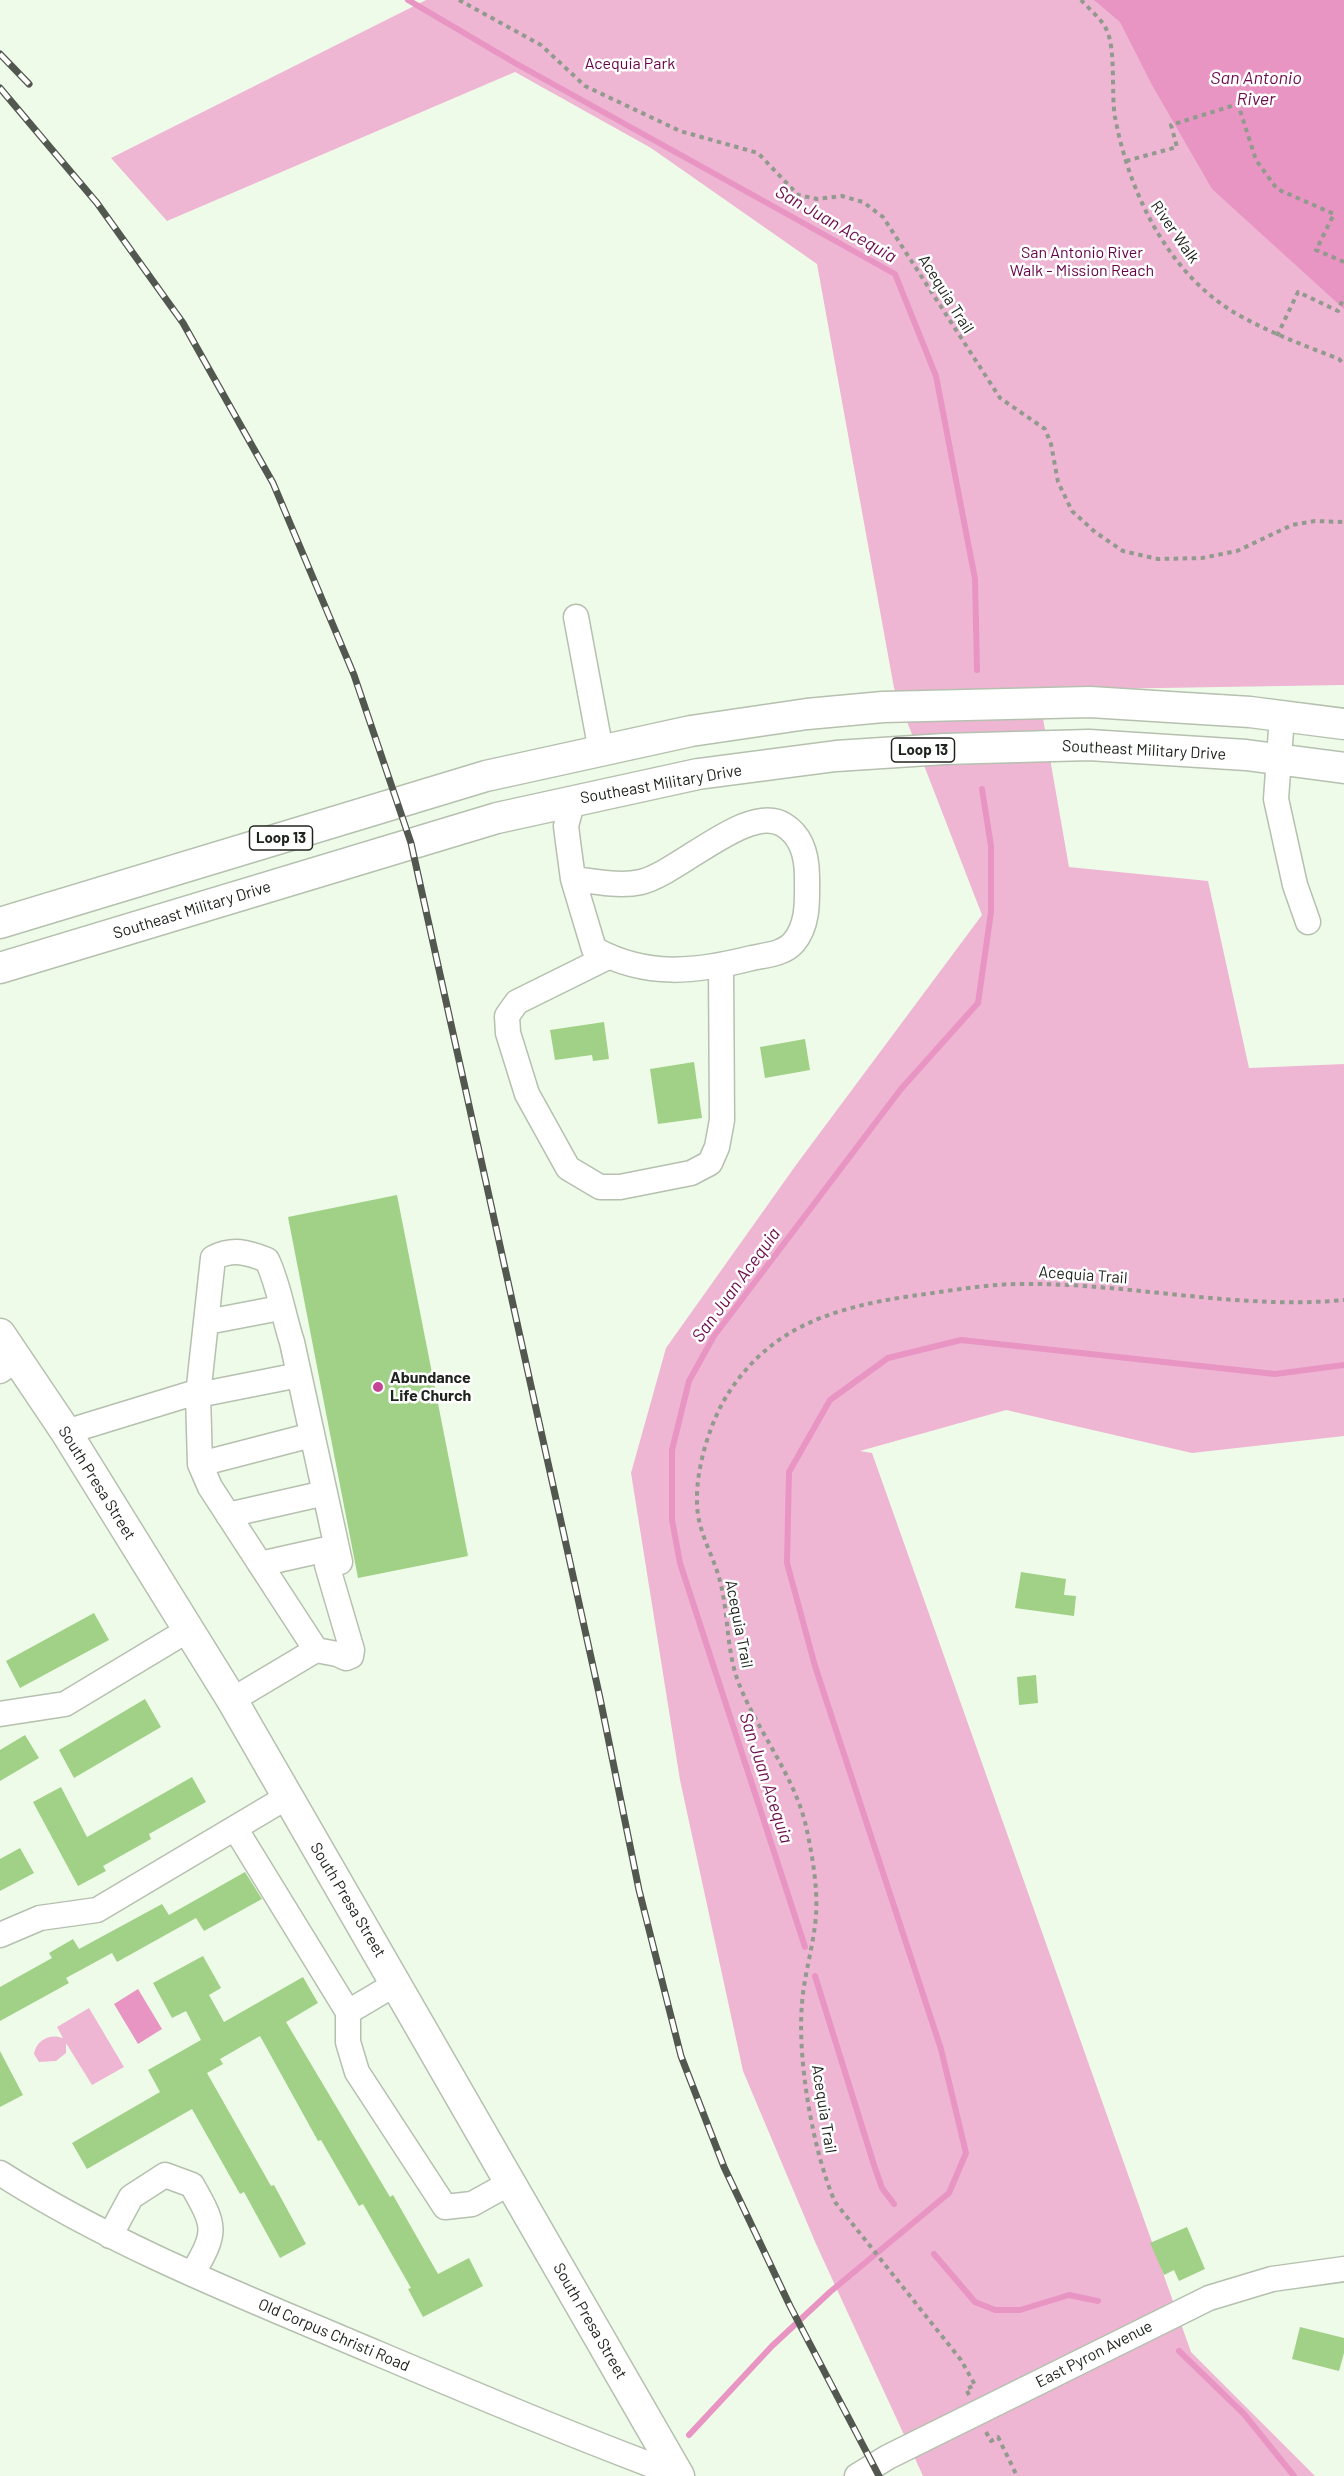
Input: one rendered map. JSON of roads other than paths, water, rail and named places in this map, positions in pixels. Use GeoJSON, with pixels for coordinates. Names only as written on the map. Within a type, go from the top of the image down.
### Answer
{"type":"FeatureCollection","features":[{"type":"Feature","properties":{"kind":"main road","name":"Loop 13"},"geometry":{"type":"LineString","coordinates":[[0,923],[486,776],[720,727],[807,714],[883,707],[1090,702],[1282,716],[1344,724]]}},
{"type":"Feature","properties":{"kind":"main road","name":"Southeast Military Drive"},"geometry":{"type":"LineString","coordinates":[[0,968],[465,828],[573,800],[698,774],[836,756],[944,748],[1089,745],[1278,759],[1344,768]]}},
{"type":"Feature","properties":{"kind":"main road"},"geometry":{"type":"LineString","coordinates":[[564,759],[573,800]]}},
{"type":"Feature","properties":{"kind":"main road","name":"South Presa Street"},"geometry":{"type":"LineString","coordinates":[[0,1334],[9,1365],[66,1432],[232,1700],[679,2476]]}},
{"type":"Feature","properties":{"kind":"street"},"geometry":{"type":"LineString","coordinates":[[576,617],[601,751]]}},
{"type":"Feature","properties":{"kind":"street"},"geometry":{"type":"LineString","coordinates":[[1282,716],[1276,800],[1295,885],[1308,922]]}},
{"type":"Feature","properties":{"kind":"street"},"geometry":{"type":"LineString","coordinates":[[573,800],[566,826],[573,879],[594,949],[608,957],[638,967],[663,971],[690,971],[721,966],[783,950],[795,941],[806,910],[807,867],[800,842],[785,825],[766,820],[751,823],[724,836],[666,873],[641,882],[618,884],[573,879]]}},
{"type":"Feature","properties":{"kind":"street"},"geometry":{"type":"LineString","coordinates":[[608,957],[517,1002],[507,1016],[508,1033],[528,1094],[568,1168],[600,1187],[620,1187],[691,1173],[710,1163],[717,1147],[722,1120],[721,966]]}},
{"type":"Feature","properties":{"kind":"street"},"geometry":{"type":"LineString","coordinates":[[232,1700],[316,1650],[337,1653],[346,1658],[351,1656],[352,1650],[327,1565],[340,1562],[299,1375],[280,1308],[276,1277],[267,1260],[233,1250],[213,1258],[198,1395],[200,1464],[210,1487],[316,1650]]}},
{"type":"Feature","properties":{"kind":"street"},"geometry":{"type":"LineString","coordinates":[[207,1322],[280,1308]]}},
{"type":"Feature","properties":{"kind":"street"},"geometry":{"type":"LineString","coordinates":[[66,1432],[190,1394],[198,1395],[299,1375]]}},
{"type":"Feature","properties":{"kind":"street"},"geometry":{"type":"LineString","coordinates":[[200,1464],[312,1436]]}},
{"type":"Feature","properties":{"kind":"street"},"geometry":{"type":"LineString","coordinates":[[228,1515],[325,1493]]}},
{"type":"Feature","properties":{"kind":"street"},"geometry":{"type":"LineString","coordinates":[[261,1564],[336,1547]]}},
{"type":"Feature","properties":{"kind":"street"},"geometry":{"type":"LineString","coordinates":[[0,1714],[64,1704],[188,1630]]}},
{"type":"Feature","properties":{"kind":"street"},"geometry":{"type":"LineString","coordinates":[[0,1935],[40,1917],[97,1910],[287,1797]]}},
{"type":"Feature","properties":{"kind":"street"},"geometry":{"type":"LineString","coordinates":[[236,1828],[348,2012],[348,2042],[357,2072],[445,2207],[472,2204],[510,2183]]}},
{"type":"Feature","properties":{"kind":"street"},"geometry":{"type":"LineString","coordinates":[[348,2012],[397,1983]]}},
{"type":"Feature","properties":{"kind":"street","name":"Old Corpus Christi Road"},"geometry":{"type":"LineString","coordinates":[[0,2174],[72,2217],[193,2273],[555,2428],[679,2476]]}},
{"type":"Feature","properties":{"kind":"street"},"geometry":{"type":"LineString","coordinates":[[110,2236],[131,2197],[165,2175],[192,2185],[208,2213],[211,2241],[193,2273]]}},
{"type":"Feature","properties":{"kind":"street","name":"East Pyron Avenue"},"geometry":{"type":"LineString","coordinates":[[857,2476],[888,2457],[1209,2298],[1272,2280],[1344,2269]]}},
{"type":"Feature","properties":{"kind":"water","name":"San Antonio River"},"geometry":{"type":"Polygon","coordinates":[[[1094,0],[1344,0],[1344,309],[1212,189],[1152,85],[1120,22],[1094,0]]]}},
{"type":"Feature","properties":{"kind":"water"},"geometry":{"type":"Polygon","coordinates":[[[138,1989],[162,2029],[138,2044],[114,2004],[138,1989]]]}},
{"type":"Feature","properties":{"kind":"waterway","name":"San Juan Acequia"},"geometry":{"type":"LineString","coordinates":[[408,0],[515,63],[895,274],[936,376],[975,579],[977,670]]}},
{"type":"Feature","properties":{"kind":"waterway","name":"San Juan Acequia"},"geometry":{"type":"LineString","coordinates":[[805,1947],[680,1563],[672,1520],[672,1450],[689,1381],[714,1336],[901,1089],[978,1003],[991,912],[991,846],[982,789]]}},
{"type":"Feature","properties":{"kind":"waterway"},"geometry":{"type":"LineString","coordinates":[[689,2435],[772,2346],[830,2292],[949,2193],[966,2153],[941,2049],[815,1666],[787,1563],[789,1472],[830,1400],[888,1358],[961,1340],[1275,1374],[1344,1365]]}},
{"type":"Feature","properties":{"kind":"waterway","name":"San Juan Acequia"},"geometry":{"type":"LineString","coordinates":[[815,1976],[874,2165],[882,2188],[894,2204]]}},
{"type":"Feature","properties":{"kind":"waterway","name":"San Juan Acequia"},"geometry":{"type":"LineString","coordinates":[[934,2254],[975,2302],[995,2310],[1020,2310],[1069,2295],[1098,2301]]}},
{"type":"Feature","properties":{"kind":"waterway","name":"San Juan Acequia"},"geometry":{"type":"LineString","coordinates":[[1179,2351],[1244,2414],[1294,2476]]}},
{"type":"Feature","properties":{"kind":"railway"},"geometry":{"type":"LineString","coordinates":[[0,54],[29,84]]}},
{"type":"Feature","properties":{"kind":"railway"},"geometry":{"type":"LineString","coordinates":[[0,88],[97,203],[183,323],[273,483],[354,675],[411,843],[600,1698],[639,1890],[681,2056],[724,2167],[790,2306],[879,2476]]}},
{"type":"Feature","properties":{"kind":"place","name":"Abundance Life Church"},"geometry":{"type":"Point","coordinates":[378,1387]}},
{"type":"Feature","properties":{"kind":"park label","name":"Acequia Park"},"geometry":{"type":"Point","coordinates":[630,64]}},
{"type":"Feature","properties":{"kind":"park label","name":"San Antonio River Walk - Mission Reach"},"geometry":{"type":"Point","coordinates":[1082,262]}}]}
